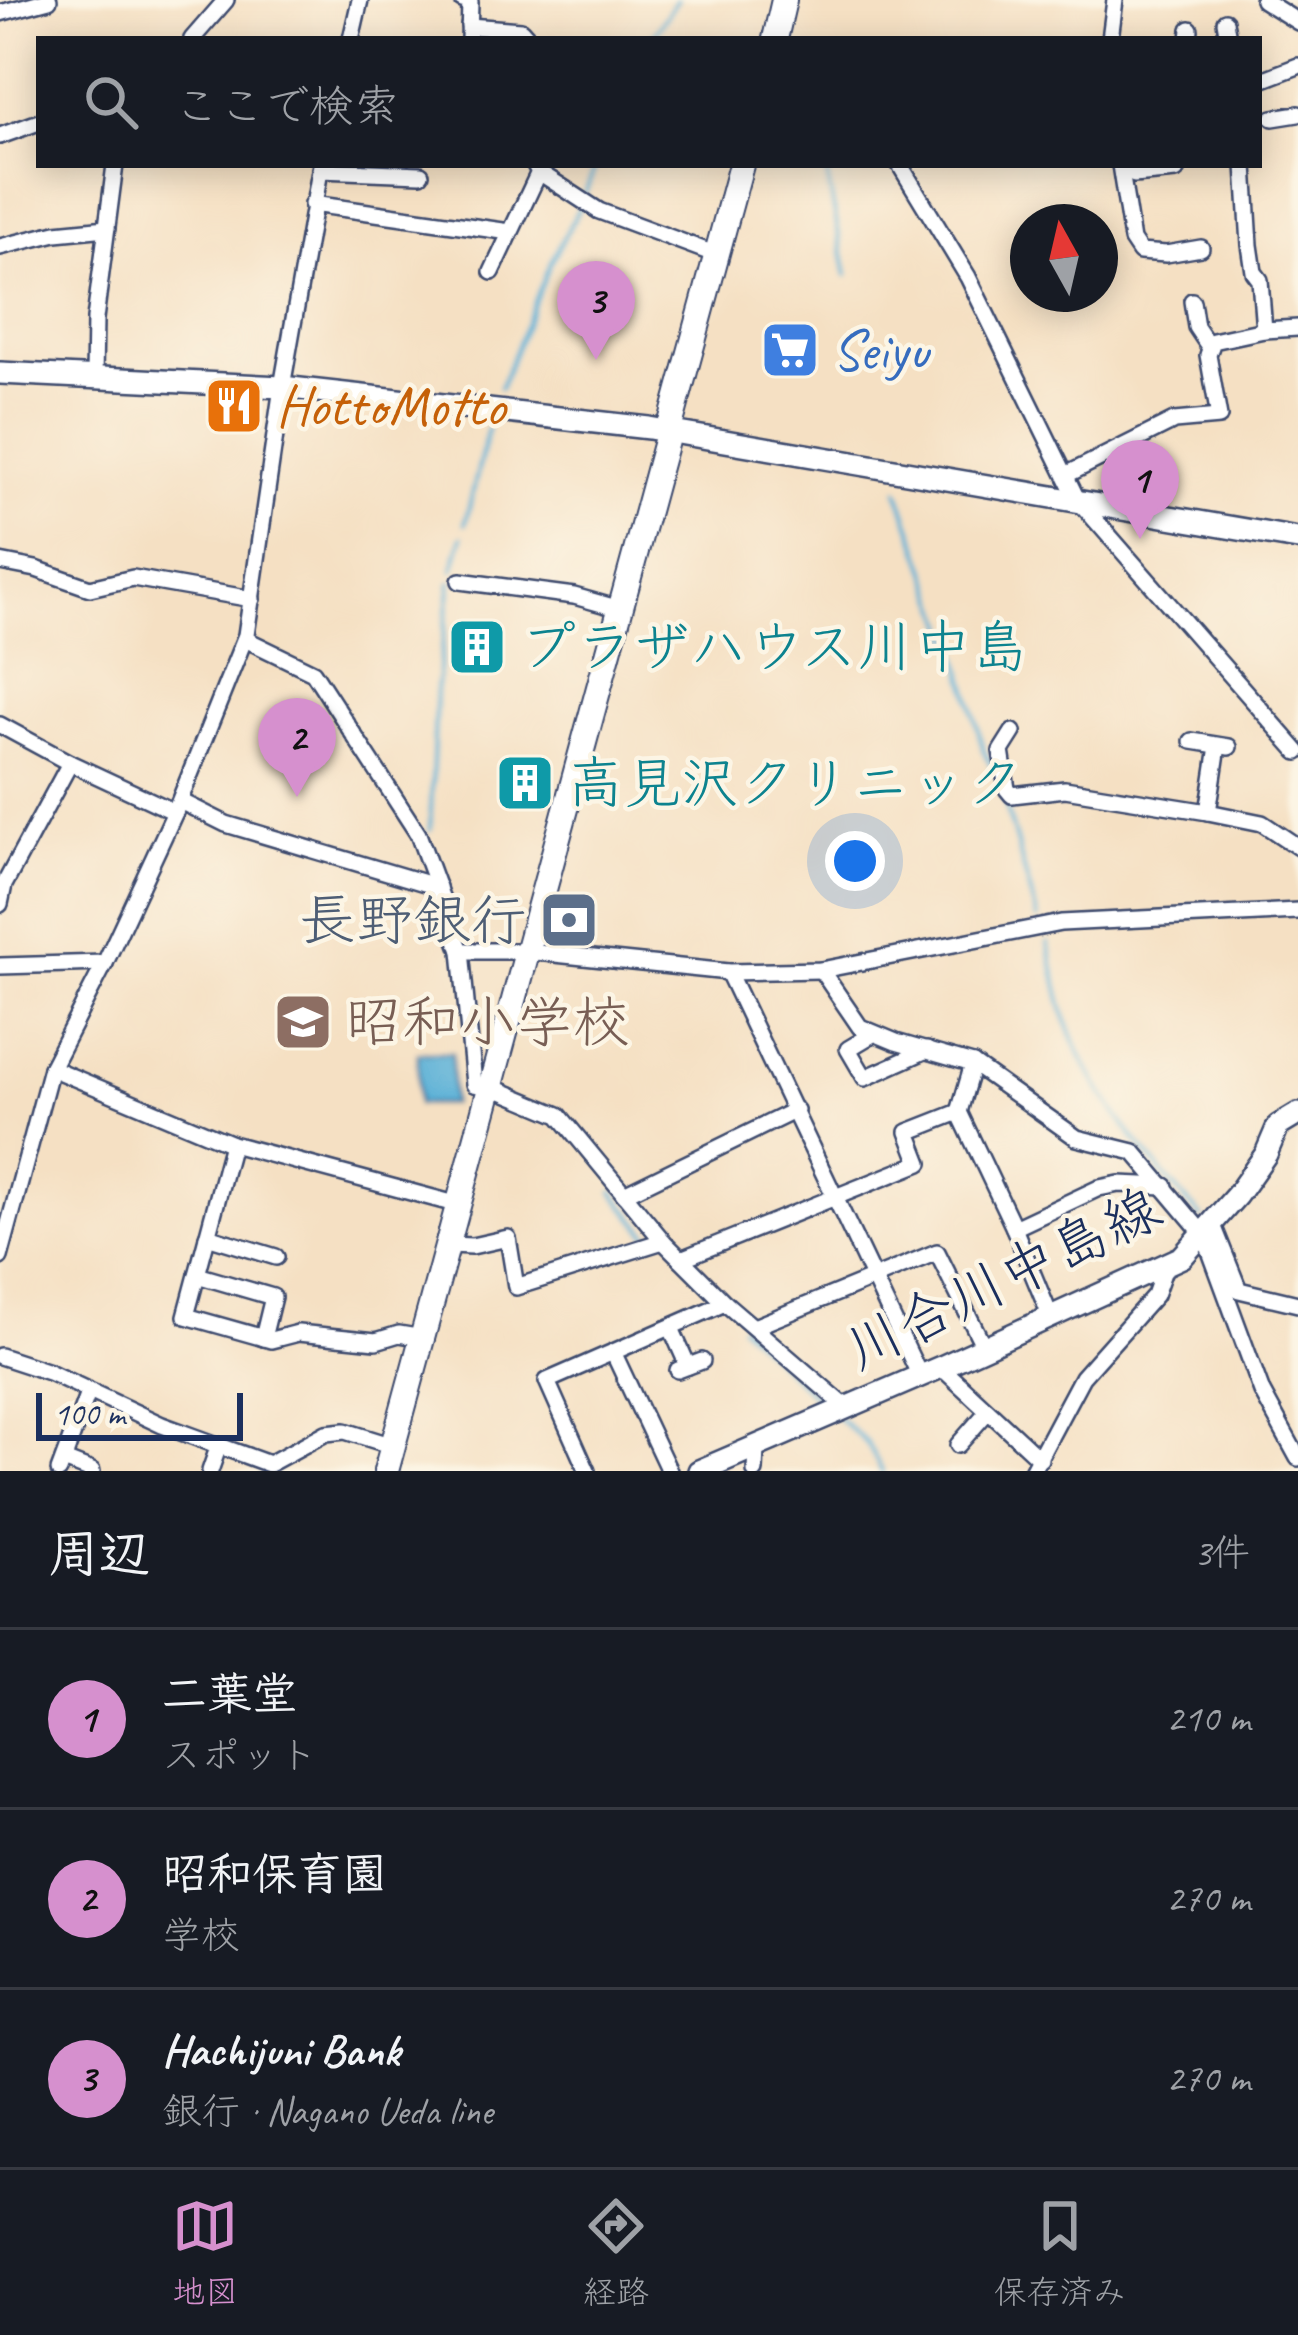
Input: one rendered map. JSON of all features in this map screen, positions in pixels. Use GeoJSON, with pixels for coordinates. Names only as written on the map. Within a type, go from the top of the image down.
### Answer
{"type":"FeatureCollection","features":[{"type":"Feature","properties":{"kind":"main road"},"geometry":{"type":"LineString","coordinates":[[776,36],[784,0]]}},
{"type":"Feature","properties":{"kind":"main road"},"geometry":{"type":"LineString","coordinates":[[386,1471],[740,168]]}},
{"type":"Feature","properties":{"kind":"street"},"geometry":{"type":"LineString","coordinates":[[0,13],[49,0]]}},
{"type":"Feature","properties":{"kind":"street"},"geometry":{"type":"LineString","coordinates":[[195,36],[226,0]]}},
{"type":"Feature","properties":{"kind":"street"},"geometry":{"type":"LineString","coordinates":[[352,36],[360,0]]}},
{"type":"Feature","properties":{"kind":"street"},"geometry":{"type":"LineString","coordinates":[[1110,36],[1115,0]]}},
{"type":"Feature","properties":{"kind":"street"},"geometry":{"type":"LineString","coordinates":[[1263,0],[1298,22]]}},
{"type":"Feature","properties":{"kind":"street"},"geometry":{"type":"LineString","coordinates":[[467,1],[469,33],[521,30],[527,36]]}},
{"type":"Feature","properties":{"kind":"street"},"geometry":{"type":"LineString","coordinates":[[1262,80],[1298,66]]}},
{"type":"Feature","properties":{"kind":"street"},"geometry":{"type":"LineString","coordinates":[[1273,118],[1298,114]]}},
{"type":"Feature","properties":{"kind":"street"},"geometry":{"type":"LineString","coordinates":[[0,136],[36,123]]}},
{"type":"Feature","properties":{"kind":"street"},"geometry":{"type":"LineString","coordinates":[[94,377],[95,319],[115,168]]}},
{"type":"Feature","properties":{"kind":"street"},"geometry":{"type":"LineString","coordinates":[[0,1256],[51,1068],[177,806],[245,639],[282,387],[321,168],[421,174]]}},
{"type":"Feature","properties":{"kind":"street"},"geometry":{"type":"LineString","coordinates":[[902,168],[968,277],[1077,499],[1298,752]]}},
{"type":"Feature","properties":{"kind":"street"},"geometry":{"type":"LineString","coordinates":[[1120,168],[1132,240],[1139,252],[1201,248]]}},
{"type":"Feature","properties":{"kind":"street"},"geometry":{"type":"LineString","coordinates":[[1124,168],[1134,175],[1176,171]]}},
{"type":"Feature","properties":{"kind":"street"},"geometry":{"type":"LineString","coordinates":[[1245,168],[1250,245],[1260,280],[1264,330]]}},
{"type":"Feature","properties":{"kind":"street"},"geometry":{"type":"LineString","coordinates":[[491,272],[537,169],[599,211],[717,254]]}},
{"type":"Feature","properties":{"kind":"street"},"geometry":{"type":"LineString","coordinates":[[312,204],[510,232]]}},
{"type":"Feature","properties":{"kind":"street"},"geometry":{"type":"LineString","coordinates":[[0,247],[56,233],[107,228]]}},
{"type":"Feature","properties":{"kind":"street"},"geometry":{"type":"LineString","coordinates":[[1192,301],[1196,327],[1210,348]]}},
{"type":"Feature","properties":{"kind":"street"},"geometry":{"type":"LineString","coordinates":[[1066,475],[1174,421],[1219,417],[1208,355],[1213,341],[1298,328]]}},
{"type":"Feature","properties":{"kind":"street"},"geometry":{"type":"LineString","coordinates":[[0,373],[282,387],[669,432],[1298,539]]}},
{"type":"Feature","properties":{"kind":"street"},"geometry":{"type":"LineString","coordinates":[[0,562],[90,588],[133,578],[252,598]]}},
{"type":"Feature","properties":{"kind":"street"},"geometry":{"type":"LineString","coordinates":[[460,581],[574,596],[620,609]]}},
{"type":"Feature","properties":{"kind":"street"},"geometry":{"type":"LineString","coordinates":[[245,639],[313,673],[418,834],[461,951],[474,1084],[560,1115],[663,1241],[725,1303],[846,1407]]}},
{"type":"Feature","properties":{"kind":"street"},"geometry":{"type":"LineString","coordinates":[[0,725],[70,763],[177,806],[438,887]]}},
{"type":"Feature","properties":{"kind":"street"},"geometry":{"type":"LineString","coordinates":[[1013,731],[1001,751],[1012,795],[1065,790],[1208,812],[1262,823],[1298,847]]}},
{"type":"Feature","properties":{"kind":"street"},"geometry":{"type":"LineString","coordinates":[[1192,741],[1224,746],[1208,812]]}},
{"type":"Feature","properties":{"kind":"street"},"geometry":{"type":"LineString","coordinates":[[0,904],[2,884],[70,763]]}},
{"type":"Feature","properties":{"kind":"street"},"geometry":{"type":"LineString","coordinates":[[461,951],[526,952],[728,972],[821,970],[1061,923],[1298,911]]}},
{"type":"Feature","properties":{"kind":"street"},"geometry":{"type":"LineString","coordinates":[[0,966],[105,963]]}},
{"type":"Feature","properties":{"kind":"street"},"geometry":{"type":"LineString","coordinates":[[821,970],[860,1027],[973,1064],[1077,1138],[1133,1152],[1209,1230],[1239,1290],[1298,1304]]}},
{"type":"Feature","properties":{"kind":"street"},"geometry":{"type":"LineString","coordinates":[[728,972],[919,1374]]}},
{"type":"Feature","properties":{"kind":"street"},"geometry":{"type":"LineString","coordinates":[[873,1034],[848,1049],[865,1078],[928,1050]]}},
{"type":"Feature","properties":{"kind":"street"},"geometry":{"type":"LineString","coordinates":[[973,1064],[959,1112],[1051,1318]]}},
{"type":"Feature","properties":{"kind":"street"},"geometry":{"type":"LineString","coordinates":[[51,1068],[232,1144],[459,1205]]}},
{"type":"Feature","properties":{"kind":"street"},"geometry":{"type":"LineString","coordinates":[[624,1194],[796,1110]]}},
{"type":"Feature","properties":{"kind":"street"},"geometry":{"type":"LineString","coordinates":[[681,1258],[920,1163],[908,1132],[959,1112]]}},
{"type":"Feature","properties":{"kind":"street","name":"川合川中島線"},"geometry":{"type":"LineString","coordinates":[[699,1471],[755,1459],[846,1407],[1182,1257],[1209,1230],[1266,1154],[1278,1126],[1298,1114]]}},
{"type":"Feature","properties":{"kind":"street"},"geometry":{"type":"LineString","coordinates":[[232,1144],[186,1316],[263,1338],[298,1333],[376,1341],[399,1334],[423,1338]]}},
{"type":"Feature","properties":{"kind":"street"},"geometry":{"type":"LineString","coordinates":[[1014,1228],[1099,1188],[1165,1186]]}},
{"type":"Feature","properties":{"kind":"street"},"geometry":{"type":"LineString","coordinates":[[1209,1230],[1262,1392],[1298,1458]]}},
{"type":"Feature","properties":{"kind":"street"},"geometry":{"type":"LineString","coordinates":[[207,1236],[276,1257]]}},
{"type":"Feature","properties":{"kind":"street"},"geometry":{"type":"LineString","coordinates":[[449,1245],[472,1246],[508,1238],[516,1287],[663,1241]]}},
{"type":"Feature","properties":{"kind":"street"},"geometry":{"type":"LineString","coordinates":[[754,1327],[937,1252],[984,1347]]}},
{"type":"Feature","properties":{"kind":"street"},"geometry":{"type":"LineString","coordinates":[[941,1367],[1036,1465],[1082,1377],[1156,1294],[1165,1267]]}},
{"type":"Feature","properties":{"kind":"street"},"geometry":{"type":"LineString","coordinates":[[197,1275],[273,1297],[263,1338]]}},
{"type":"Feature","properties":{"kind":"street"},"geometry":{"type":"LineString","coordinates":[[587,1471],[547,1381],[725,1303]]}},
{"type":"Feature","properties":{"kind":"street"},"geometry":{"type":"LineString","coordinates":[[671,1328],[689,1366]]}},
{"type":"Feature","properties":{"kind":"street"},"geometry":{"type":"LineString","coordinates":[[614,1354],[669,1471]]}},
{"type":"Feature","properties":{"kind":"street"},"geometry":{"type":"LineString","coordinates":[[0,1356],[49,1372],[218,1448],[269,1464],[326,1433],[345,1431],[393,1446]]}},
{"type":"Feature","properties":{"kind":"street"},"geometry":{"type":"LineString","coordinates":[[88,1393],[62,1466],[92,1471]]}},
{"type":"Feature","properties":{"kind":"street"},"geometry":{"type":"LineString","coordinates":[[958,1444],[988,1411]]}},
{"type":"Feature","properties":{"kind":"street"},"geometry":{"type":"LineString","coordinates":[[210,1471],[218,1448]]}},
{"type":"Feature","properties":{"kind":"water"},"geometry":{"type":"Polygon","coordinates":[[[418,1053],[452,1053],[452,1104],[418,1104],[418,1053]]]}},
{"type":"Feature","properties":{"kind":"waterway"},"geometry":{"type":"LineString","coordinates":[[653,36],[677,0]]}},
{"type":"Feature","properties":{"kind":"waterway"},"geometry":{"type":"LineString","coordinates":[[792,23],[794,36]]}},
{"type":"Feature","properties":{"kind":"waterway"},"geometry":{"type":"LineString","coordinates":[[585,193],[595,168]]}},
{"type":"Feature","properties":{"kind":"waterway"},"geometry":{"type":"LineString","coordinates":[[826,168],[847,275]]}},
{"type":"Feature","properties":{"kind":"waterway"},"geometry":{"type":"LineString","coordinates":[[500,388],[550,264],[581,204]]}},
{"type":"Feature","properties":{"kind":"waterway"},"geometry":{"type":"LineString","coordinates":[[465,524],[488,429]]}},
{"type":"Feature","properties":{"kind":"waterway"},"geometry":{"type":"LineString","coordinates":[[898,490],[963,671],[984,752],[998,778]]}},
{"type":"Feature","properties":{"kind":"waterway"},"geometry":{"type":"LineString","coordinates":[[453,570],[462,537]]}},
{"type":"Feature","properties":{"kind":"waterway"},"geometry":{"type":"LineString","coordinates":[[430,830],[436,691],[451,582]]}},
{"type":"Feature","properties":{"kind":"waterway"},"geometry":{"type":"LineString","coordinates":[[1003,795],[1038,919]]}},
{"type":"Feature","properties":{"kind":"waterway"},"geometry":{"type":"LineString","coordinates":[[1048,943],[1068,1025],[1093,1078],[1126,1127],[1201,1217]]}},
{"type":"Feature","properties":{"kind":"waterway"},"geometry":{"type":"LineString","coordinates":[[613,1192],[649,1236]]}},
{"type":"Feature","properties":{"kind":"waterway"},"geometry":{"type":"LineString","coordinates":[[741,1326],[826,1407]]}},
{"type":"Feature","properties":{"kind":"waterway"},"geometry":{"type":"LineString","coordinates":[[838,1418],[867,1443],[882,1471]]}},
{"type":"Feature","properties":{"kind":"place","name":"Seiyu"},"geometry":{"type":"Point","coordinates":[790,350]}},
{"type":"Feature","properties":{"kind":"place","name":"Hachijuni Bank"},"geometry":{"type":"Point","coordinates":[596,360]}},
{"type":"Feature","properties":{"kind":"place","name":"HottoMotto"},"geometry":{"type":"Point","coordinates":[234,406]}},
{"type":"Feature","properties":{"kind":"place","name":"二葉堂"},"geometry":{"type":"Point","coordinates":[1140,539]}},
{"type":"Feature","properties":{"kind":"place","name":"プラザハウス川中島"},"geometry":{"type":"Point","coordinates":[477,647]}},
{"type":"Feature","properties":{"kind":"place","name":"高見沢クリニック"},"geometry":{"type":"Point","coordinates":[525,783]}},
{"type":"Feature","properties":{"kind":"place","name":"昭和保育園"},"geometry":{"type":"Point","coordinates":[297,797]}},
{"type":"Feature","properties":{"kind":"place","name":"長野銀行"},"geometry":{"type":"Point","coordinates":[569,920]}},
{"type":"Feature","properties":{"kind":"place","name":"昭和小学校"},"geometry":{"type":"Point","coordinates":[303,1022]}}]}
